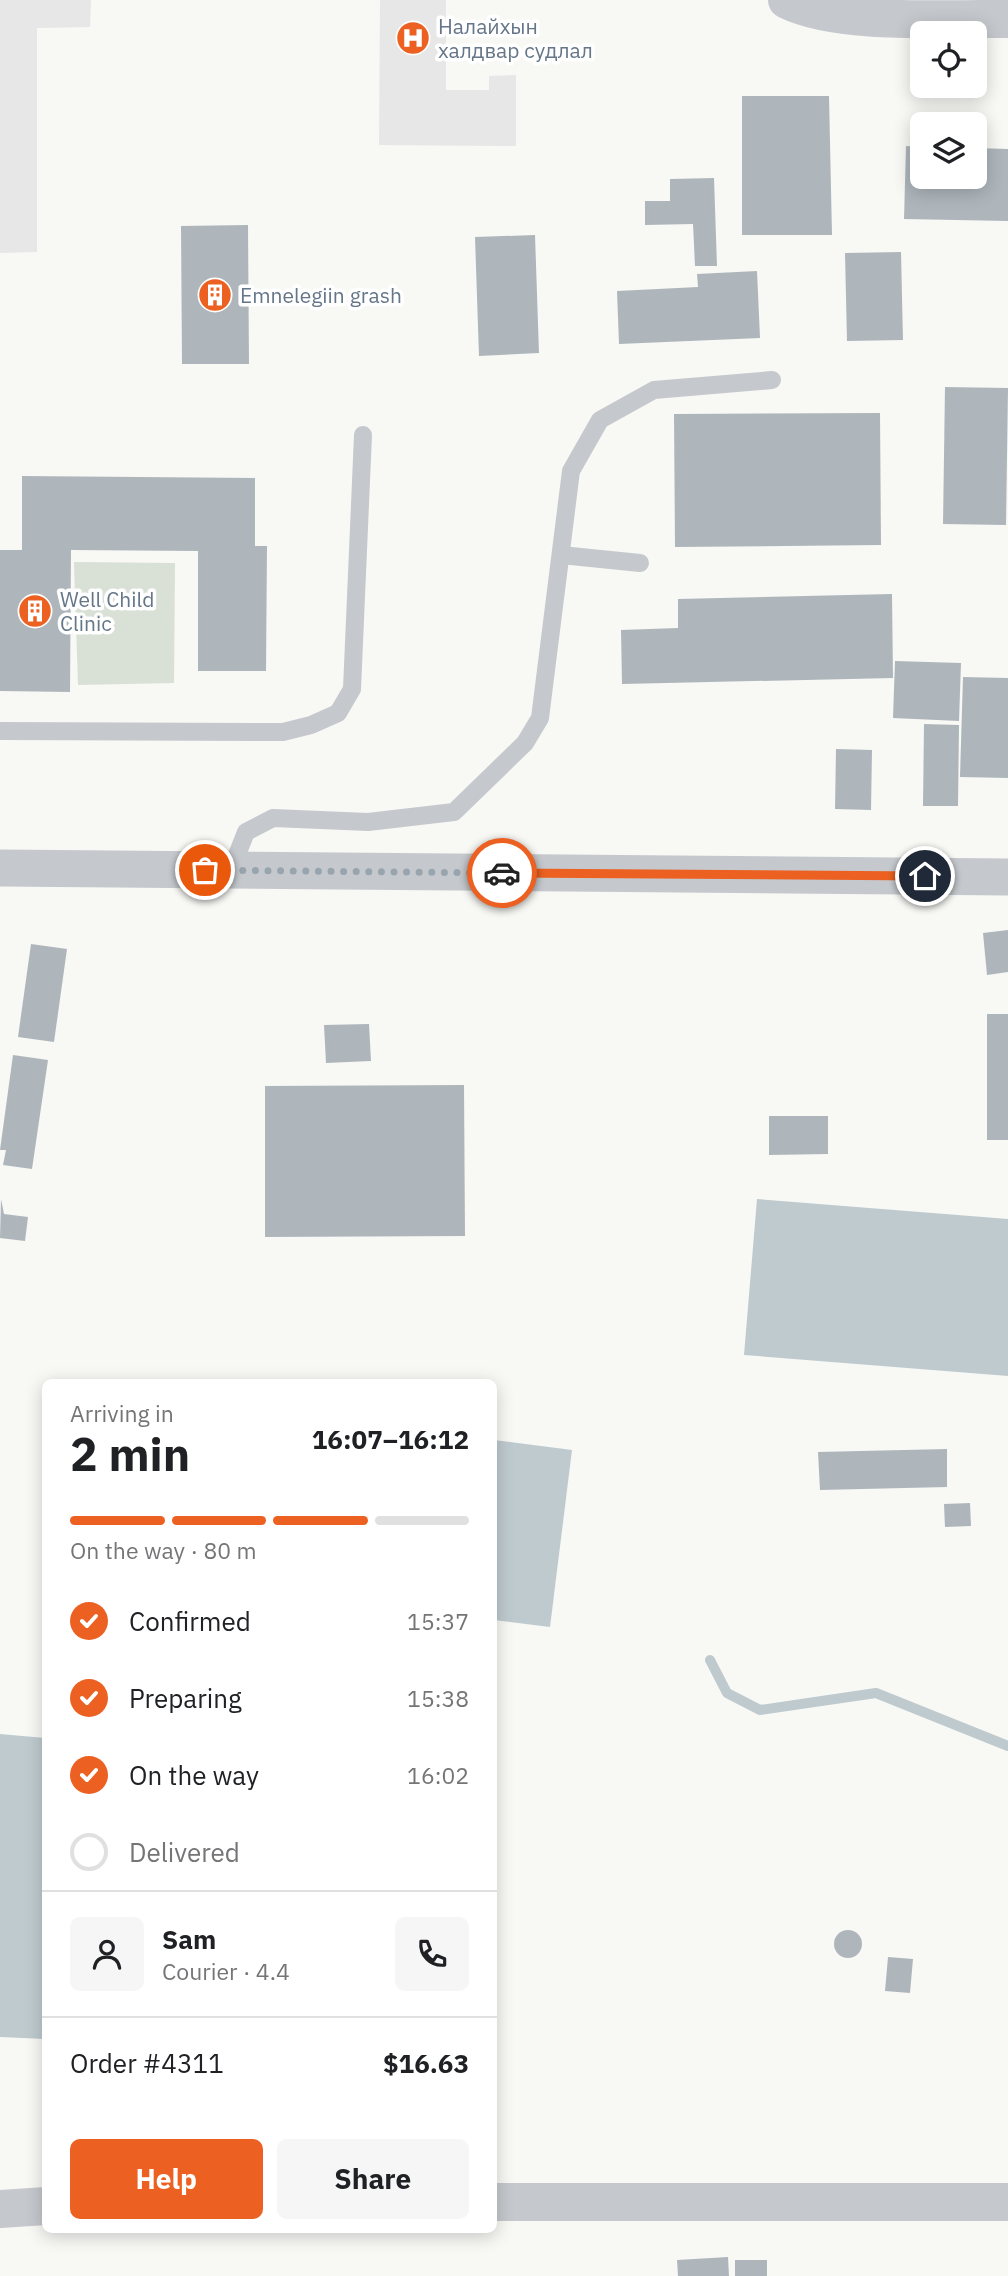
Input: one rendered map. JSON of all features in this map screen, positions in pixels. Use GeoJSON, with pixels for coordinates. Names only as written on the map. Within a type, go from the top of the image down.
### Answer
{"type":"FeatureCollection","features":[{"type":"Feature","properties":{"kind":"street"},"geometry":{"type":"LineString","coordinates":[[787,0],[804,8],[841,16],[1008,19]]}},
{"type":"Feature","properties":{"kind":"street"},"geometry":{"type":"LineString","coordinates":[[0,869],[1008,877]]}},
{"type":"Feature","properties":{"kind":"street"},"geometry":{"type":"LineString","coordinates":[[497,2202],[1008,2202]]}},
{"type":"Feature","properties":{"kind":"street"},"geometry":{"type":"LineString","coordinates":[[0,2209],[42,2206]]}},
{"type":"Feature","properties":{"kind":"lane"},"geometry":{"type":"LineString","coordinates":[[231,870],[246,832],[273,818],[368,822],[454,812],[525,743],[540,718],[571,471],[600,420],[654,390],[772,380]]}},
{"type":"Feature","properties":{"kind":"lane"},"geometry":{"type":"LineString","coordinates":[[0,731],[283,732],[311,726],[338,713],[352,689],[363,435]]}},
{"type":"Feature","properties":{"kind":"lane"},"geometry":{"type":"LineString","coordinates":[[561,555],[640,563]]}},
{"type":"Feature","properties":{"kind":"shaded area"},"geometry":{"type":"Polygon","coordinates":[[[0,0],[91,0],[90,27],[37,28],[37,252],[0,253],[0,0]]]}},
{"type":"Feature","properties":{"kind":"shaded area","name":"Налайхын халдвар судлал"},"geometry":{"type":"Polygon","coordinates":[[[380,0],[446,0],[446,90],[489,90],[489,76],[516,75],[516,146],[379,145],[380,0]]]}},
{"type":"Feature","properties":{"kind":"shaded area"},"geometry":{"type":"Polygon","coordinates":[[[74,562],[175,563],[174,683],[78,685],[74,562]]]}},
{"type":"Feature","properties":{"kind":"shaded area"},"geometry":{"type":"Polygon","coordinates":[[[757,1199],[1008,1219],[1008,1376],[744,1355],[757,1199]]]}},
{"type":"Feature","properties":{"kind":"shaded area"},"geometry":{"type":"Polygon","coordinates":[[[497,1440],[572,1450],[550,1627],[497,1620],[497,1440]]]}},
{"type":"Feature","properties":{"kind":"shaded area"},"geometry":{"type":"Polygon","coordinates":[[[0,1734],[42,1738],[42,2039],[0,2037],[0,1734]]]}},
{"type":"Feature","properties":{"kind":"building"},"geometry":{"type":"Polygon","coordinates":[[[742,96],[829,96],[832,235],[742,235],[742,96]]]}},
{"type":"Feature","properties":{"kind":"building"},"geometry":{"type":"Polygon","coordinates":[[[906,146],[910,146],[910,189],[987,189],[987,148],[1008,149],[1008,221],[904,219],[906,146]]]}},
{"type":"Feature","properties":{"kind":"building"},"geometry":{"type":"Polygon","coordinates":[[[714,178],[717,266],[695,266],[693,224],[645,225],[645,201],[670,201],[670,179],[714,178]]]}},
{"type":"Feature","properties":{"kind":"building","name":"Emnelegiin grash"},"geometry":{"type":"Polygon","coordinates":[[[248,225],[249,364],[182,364],[181,226],[248,225]]]}},
{"type":"Feature","properties":{"kind":"building"},"geometry":{"type":"Polygon","coordinates":[[[535,235],[539,353],[479,356],[475,237],[535,235]]]}},
{"type":"Feature","properties":{"kind":"building"},"geometry":{"type":"Polygon","coordinates":[[[901,252],[903,340],[847,341],[845,253],[901,252]]]}},
{"type":"Feature","properties":{"kind":"building"},"geometry":{"type":"Polygon","coordinates":[[[757,271],[760,338],[619,344],[617,291],[698,287],[697,274],[757,271]]]}},
{"type":"Feature","properties":{"kind":"building"},"geometry":{"type":"Polygon","coordinates":[[[945,387],[1008,388],[1006,525],[943,524],[945,387]]]}},
{"type":"Feature","properties":{"kind":"building"},"geometry":{"type":"Polygon","coordinates":[[[880,413],[881,545],[675,547],[674,414],[880,413]]]}},
{"type":"Feature","properties":{"kind":"building","name":"Well Child Clinic"},"geometry":{"type":"Polygon","coordinates":[[[22,476],[255,478],[255,546],[267,546],[266,671],[198,671],[198,551],[71,550],[70,692],[0,691],[0,550],[22,550],[22,476]]]}},
{"type":"Feature","properties":{"kind":"building"},"geometry":{"type":"Polygon","coordinates":[[[892,594],[893,678],[622,684],[621,630],[678,628],[678,599],[892,594]]]}},
{"type":"Feature","properties":{"kind":"building"},"geometry":{"type":"Polygon","coordinates":[[[895,661],[961,663],[959,721],[893,718],[895,661]]]}},
{"type":"Feature","properties":{"kind":"building"},"geometry":{"type":"Polygon","coordinates":[[[963,677],[1008,678],[1008,778],[960,777],[963,677]]]}},
{"type":"Feature","properties":{"kind":"building"},"geometry":{"type":"Polygon","coordinates":[[[924,724],[959,725],[958,806],[923,806],[924,724]]]}},
{"type":"Feature","properties":{"kind":"building"},"geometry":{"type":"Polygon","coordinates":[[[836,749],[872,750],[871,810],[835,809],[836,749]]]}},
{"type":"Feature","properties":{"kind":"building"},"geometry":{"type":"Polygon","coordinates":[[[1008,930],[1008,972],[987,975],[983,933],[1008,930]]]}},
{"type":"Feature","properties":{"kind":"building"},"geometry":{"type":"Polygon","coordinates":[[[31,944],[67,949],[54,1042],[18,1037],[31,944]]]}},
{"type":"Feature","properties":{"kind":"building"},"geometry":{"type":"Polygon","coordinates":[[[987,1014],[1008,1014],[1008,1140],[987,1140],[987,1014]]]}},
{"type":"Feature","properties":{"kind":"building"},"geometry":{"type":"Polygon","coordinates":[[[369,1024],[371,1061],[326,1063],[324,1025],[369,1024]]]}},
{"type":"Feature","properties":{"kind":"building"},"geometry":{"type":"Polygon","coordinates":[[[13,1055],[48,1060],[32,1169],[3,1165],[6,1150],[0,1150],[13,1055]]]}},
{"type":"Feature","properties":{"kind":"building"},"geometry":{"type":"Polygon","coordinates":[[[464,1085],[465,1236],[265,1237],[265,1086],[464,1085]]]}},
{"type":"Feature","properties":{"kind":"building"},"geometry":{"type":"Polygon","coordinates":[[[769,1116],[828,1116],[828,1154],[769,1155],[769,1116]]]}},
{"type":"Feature","properties":{"kind":"building"},"geometry":{"type":"Polygon","coordinates":[[[1,1199],[4,1214],[28,1217],[25,1241],[0,1238],[1,1199]]]}},
{"type":"Feature","properties":{"kind":"building"},"geometry":{"type":"Polygon","coordinates":[[[947,1449],[947,1487],[820,1490],[818,1452],[947,1449]]]}},
{"type":"Feature","properties":{"kind":"building"},"geometry":{"type":"Polygon","coordinates":[[[970,1503],[971,1526],[945,1527],[944,1504],[970,1503]]]}},
{"type":"Feature","properties":{"kind":"building"},"geometry":{"type":"Polygon","coordinates":[[[848,1930],[858,1934],[862,1944],[858,1954],[848,1958],[838,1954],[834,1944],[838,1934],[848,1930]]]}},
{"type":"Feature","properties":{"kind":"building"},"geometry":{"type":"Polygon","coordinates":[[[888,1957],[913,1959],[910,1993],[885,1991],[888,1957]]]}},
{"type":"Feature","properties":{"kind":"building"},"geometry":{"type":"Polygon","coordinates":[[[728,2257],[729,2276],[678,2276],[677,2260],[728,2257]]]}},
{"type":"Feature","properties":{"kind":"building"},"geometry":{"type":"Polygon","coordinates":[[[735,2260],[767,2260],[767,2276],[735,2276],[735,2260]]]}},
{"type":"Feature","properties":{"kind":"waterway"},"geometry":{"type":"LineString","coordinates":[[710,1660],[727,1693],[760,1710],[876,1693],[1008,1746]]}},
{"type":"Feature","properties":{"kind":"way so far"},"geometry":{"type":"LineString","coordinates":[[205,870],[502,873]]}},
{"type":"Feature","properties":{"kind":"place","name":"Налайхын халдвар судлал"},"geometry":{"type":"Point","coordinates":[413,38]}},
{"type":"Feature","properties":{"kind":"place","name":"Emnelegiin grash"},"geometry":{"type":"Point","coordinates":[215,295]}},
{"type":"Feature","properties":{"kind":"place","name":"Well Child Clinic"},"geometry":{"type":"Point","coordinates":[35,611]}},
{"type":"Feature","properties":{"kind":"route"},"geometry":{"type":"LineString","coordinates":[[502,873],[925,876]]}}]}
